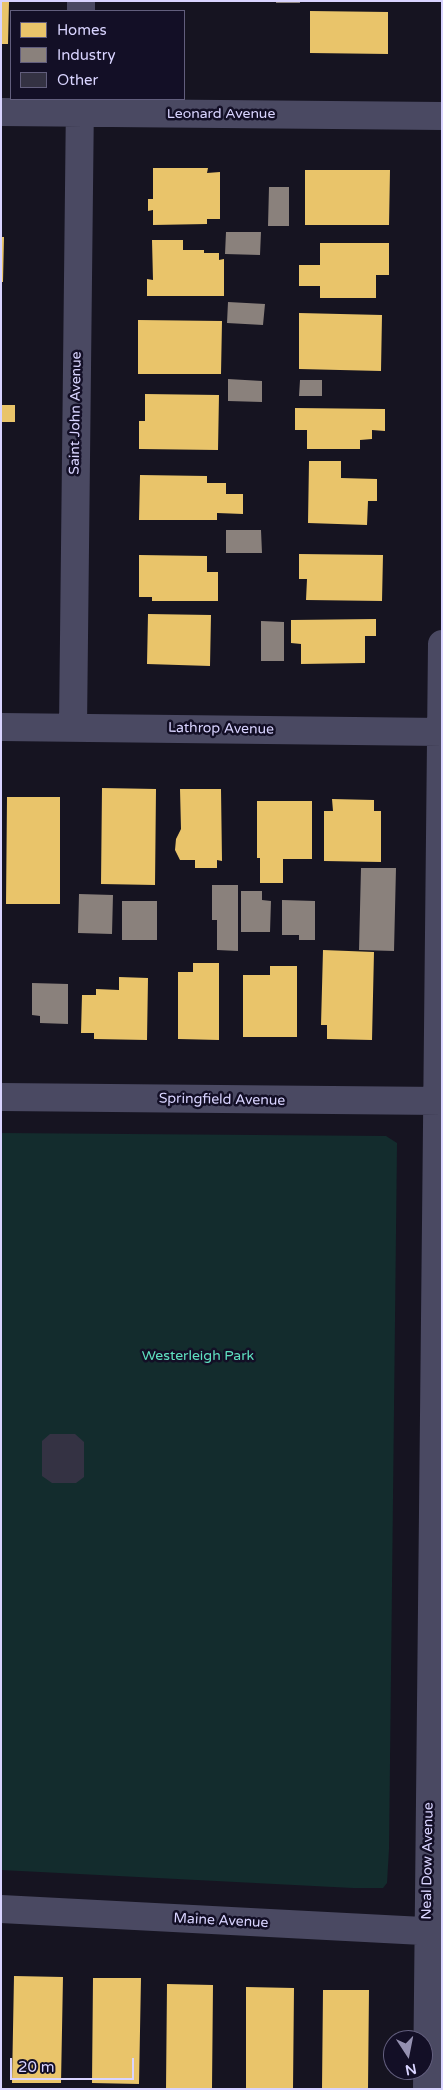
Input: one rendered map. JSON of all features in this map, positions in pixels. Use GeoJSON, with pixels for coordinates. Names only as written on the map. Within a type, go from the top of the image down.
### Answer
{"type":"FeatureCollection","features":[{"type":"Feature","properties":{"kind":"street","name":"Leonard Avenue"},"geometry":{"type":"LineString","coordinates":[[1,112],[80,106],[442,116]]}},
{"type":"Feature","properties":{"kind":"street","name":"Saint John Avenue"},"geometry":{"type":"LineString","coordinates":[[72,728],[80,106]]}},
{"type":"Feature","properties":{"kind":"street","name":"Neal Dow Avenue"},"geometry":{"type":"LineString","coordinates":[[427,2089],[435,1931],[442,644]]}},
{"type":"Feature","properties":{"kind":"street","name":"Lathrop Avenue"},"geometry":{"type":"LineString","coordinates":[[1,726],[441,732]]}},
{"type":"Feature","properties":{"kind":"street","name":"Springfield Avenue"},"geometry":{"type":"LineString","coordinates":[[1,1097],[440,1101]]}},
{"type":"Feature","properties":{"kind":"street","name":"Maine Avenue"},"geometry":{"type":"LineString","coordinates":[[1,1909],[435,1931]]}},
{"type":"Feature","properties":{"kind":"green space","name":"Westerleigh Park"},"geometry":{"type":"Polygon","coordinates":[[[1,1133],[386,1136],[397,1143],[389,1849],[387,1883],[383,1888],[1,1870],[1,1133]]]}},
{"type":"Feature","properties":{"kind":"building: Homes"},"geometry":{"type":"Polygon","coordinates":[[[1,2],[9,2],[8,44],[1,44],[1,2]]]}},
{"type":"Feature","properties":{"kind":"building: Homes"},"geometry":{"type":"Polygon","coordinates":[[[310,11],[388,12],[388,54],[310,53],[310,11]]]}},
{"type":"Feature","properties":{"kind":"building: Homes"},"geometry":{"type":"Polygon","coordinates":[[[153,168],[208,168],[207,173],[220,172],[220,219],[207,219],[207,224],[153,225],[153,210],[148,211],[148,199],[153,199],[153,168]]]}},
{"type":"Feature","properties":{"kind":"building: Homes"},"geometry":{"type":"Polygon","coordinates":[[[305,170],[390,170],[389,225],[305,225],[305,170]]]}},
{"type":"Feature","properties":{"kind":"building: Homes"},"geometry":{"type":"Polygon","coordinates":[[[1,237],[4,237],[3,282],[1,282],[1,237]]]}},
{"type":"Feature","properties":{"kind":"building: Homes"},"geometry":{"type":"Polygon","coordinates":[[[152,240],[183,240],[183,250],[204,250],[204,253],[219,253],[219,260],[224,259],[224,296],[147,296],[147,279],[153,280],[152,240]]]}},
{"type":"Feature","properties":{"kind":"building: Homes"},"geometry":{"type":"Polygon","coordinates":[[[320,243],[389,243],[389,275],[376,275],[376,298],[320,298],[320,286],[299,286],[299,265],[320,265],[320,243]]]}},
{"type":"Feature","properties":{"kind":"building: Homes"},"geometry":{"type":"Polygon","coordinates":[[[299,313],[382,315],[381,371],[299,369],[299,313]]]}},
{"type":"Feature","properties":{"kind":"building: Homes"},"geometry":{"type":"Polygon","coordinates":[[[138,320],[222,321],[221,374],[138,374],[138,320]]]}},
{"type":"Feature","properties":{"kind":"building: Homes"},"geometry":{"type":"Polygon","coordinates":[[[145,394],[219,395],[218,450],[139,449],[139,421],[145,421],[145,394]]]}},
{"type":"Feature","properties":{"kind":"building: Homes"},"geometry":{"type":"Polygon","coordinates":[[[1,405],[15,405],[15,422],[1,422],[1,405]]]}},
{"type":"Feature","properties":{"kind":"building: Homes"},"geometry":{"type":"Polygon","coordinates":[[[295,408],[385,409],[385,431],[372,430],[372,439],[360,440],[360,449],[307,449],[307,430],[295,430],[295,408]]]}},
{"type":"Feature","properties":{"kind":"building: Homes"},"geometry":{"type":"Polygon","coordinates":[[[309,461],[341,461],[341,478],[377,479],[377,501],[368,501],[367,525],[308,523],[309,461]]]}},
{"type":"Feature","properties":{"kind":"building: Homes"},"geometry":{"type":"Polygon","coordinates":[[[140,475],[207,476],[207,483],[226,483],[226,494],[243,494],[243,514],[217,513],[217,520],[139,520],[140,475]]]}},
{"type":"Feature","properties":{"kind":"building: Homes"},"geometry":{"type":"Polygon","coordinates":[[[299,554],[383,555],[382,601],[306,600],[307,579],[299,579],[299,554]]]}},
{"type":"Feature","properties":{"kind":"building: Homes"},"geometry":{"type":"Polygon","coordinates":[[[139,555],[207,556],[207,572],[218,572],[218,601],[152,601],[152,597],[139,597],[139,555]]]}},
{"type":"Feature","properties":{"kind":"building: Homes"},"geometry":{"type":"Polygon","coordinates":[[[148,614],[211,615],[210,666],[147,664],[148,614]]]}},
{"type":"Feature","properties":{"kind":"building: Homes"},"geometry":{"type":"Polygon","coordinates":[[[376,619],[376,636],[365,636],[365,663],[301,664],[301,644],[291,643],[291,620],[376,619]]]}},
{"type":"Feature","properties":{"kind":"building: Homes"},"geometry":{"type":"Polygon","coordinates":[[[102,788],[156,789],[155,885],[101,884],[102,788]]]}},
{"type":"Feature","properties":{"kind":"building: Homes"},"geometry":{"type":"Polygon","coordinates":[[[180,789],[221,789],[222,861],[217,860],[217,868],[195,868],[195,860],[180,860],[175,850],[176,839],[181,829],[180,789]]]}},
{"type":"Feature","properties":{"kind":"building: Homes"},"geometry":{"type":"Polygon","coordinates":[[[7,797],[60,797],[60,904],[6,904],[7,797]]]}},
{"type":"Feature","properties":{"kind":"building: Homes"},"geometry":{"type":"Polygon","coordinates":[[[332,799],[374,800],[374,811],[381,811],[381,862],[324,861],[324,811],[333,811],[332,799]]]}},
{"type":"Feature","properties":{"kind":"building: Homes"},"geometry":{"type":"Polygon","coordinates":[[[257,801],[312,801],[312,859],[283,859],[283,883],[260,883],[260,858],[257,858],[257,801]]]}},
{"type":"Feature","properties":{"kind":"building: Homes"},"geometry":{"type":"Polygon","coordinates":[[[323,950],[374,952],[372,1040],[327,1039],[327,1025],[321,1025],[323,950]]]}},
{"type":"Feature","properties":{"kind":"building: Homes"},"geometry":{"type":"Polygon","coordinates":[[[193,963],[219,963],[219,1040],[178,1039],[178,972],[193,972],[193,963]]]}},
{"type":"Feature","properties":{"kind":"building: Homes"},"geometry":{"type":"Polygon","coordinates":[[[270,966],[297,966],[297,1037],[243,1037],[243,975],[270,975],[270,966]]]}},
{"type":"Feature","properties":{"kind":"building: Homes"},"geometry":{"type":"Polygon","coordinates":[[[119,977],[148,978],[147,1040],[94,1039],[94,1033],[81,1033],[82,995],[96,995],[96,989],[119,990],[119,977]]]}},
{"type":"Feature","properties":{"kind":"building: Homes"},"geometry":{"type":"Polygon","coordinates":[[[14,1976],[63,1977],[61,2083],[12,2083],[14,1976]]]}},
{"type":"Feature","properties":{"kind":"building: Homes"},"geometry":{"type":"Polygon","coordinates":[[[93,1978],[141,1978],[139,2084],[92,2083],[93,1978]]]}},
{"type":"Feature","properties":{"kind":"building: Homes"},"geometry":{"type":"Polygon","coordinates":[[[167,1984],[213,1985],[212,2088],[166,2089],[167,1984]]]}},
{"type":"Feature","properties":{"kind":"building: Homes"},"geometry":{"type":"Polygon","coordinates":[[[246,1987],[294,1988],[293,2089],[246,2089],[246,1987]]]}},
{"type":"Feature","properties":{"kind":"building: Homes"},"geometry":{"type":"Polygon","coordinates":[[[323,1990],[369,1990],[368,2089],[322,2089],[323,1990]]]}},
{"type":"Feature","properties":{"kind":"building: Industry"},"geometry":{"type":"Polygon","coordinates":[[[276,1],[300,1],[300,3],[276,3],[276,1]]]}},
{"type":"Feature","properties":{"kind":"building: Industry"},"geometry":{"type":"Polygon","coordinates":[[[269,187],[289,187],[289,226],[268,226],[269,187]]]}},
{"type":"Feature","properties":{"kind":"building: Industry"},"geometry":{"type":"Polygon","coordinates":[[[226,232],[261,232],[260,255],[225,254],[226,232]]]}},
{"type":"Feature","properties":{"kind":"building: Industry"},"geometry":{"type":"Polygon","coordinates":[[[228,302],[265,304],[263,325],[227,323],[228,302]]]}},
{"type":"Feature","properties":{"kind":"building: Industry"},"geometry":{"type":"Polygon","coordinates":[[[228,379],[262,381],[262,402],[228,401],[228,379]]]}},
{"type":"Feature","properties":{"kind":"building: Industry"},"geometry":{"type":"Polygon","coordinates":[[[300,380],[322,380],[322,396],[299,396],[300,380]]]}},
{"type":"Feature","properties":{"kind":"building: Industry"},"geometry":{"type":"Polygon","coordinates":[[[226,530],[261,530],[262,553],[226,553],[226,530]]]}},
{"type":"Feature","properties":{"kind":"building: Industry"},"geometry":{"type":"Polygon","coordinates":[[[261,621],[284,622],[284,661],[261,661],[261,621]]]}},
{"type":"Feature","properties":{"kind":"building: Industry"},"geometry":{"type":"Polygon","coordinates":[[[361,868],[396,868],[394,951],[359,950],[361,868]]]}},
{"type":"Feature","properties":{"kind":"building: Industry"},"geometry":{"type":"Polygon","coordinates":[[[212,885],[238,885],[238,951],[217,950],[217,920],[212,920],[212,885]]]}},
{"type":"Feature","properties":{"kind":"building: Industry"},"geometry":{"type":"Polygon","coordinates":[[[241,891],[262,891],[262,900],[271,901],[270,932],[241,932],[241,891]]]}},
{"type":"Feature","properties":{"kind":"building: Industry"},"geometry":{"type":"Polygon","coordinates":[[[79,894],[113,895],[112,934],[78,933],[79,894]]]}},
{"type":"Feature","properties":{"kind":"building: Industry"},"geometry":{"type":"Polygon","coordinates":[[[282,900],[315,901],[315,940],[299,940],[299,935],[282,935],[282,900]]]}},
{"type":"Feature","properties":{"kind":"building: Industry"},"geometry":{"type":"Polygon","coordinates":[[[122,901],[157,901],[157,940],[122,940],[122,901]]]}},
{"type":"Feature","properties":{"kind":"building: Industry"},"geometry":{"type":"Polygon","coordinates":[[[32,983],[68,984],[68,1024],[40,1023],[40,1016],[32,1015],[32,983]]]}},
{"type":"Feature","properties":{"kind":"building: Other"},"geometry":{"type":"Polygon","coordinates":[[[50,1434],[75,1434],[84,1442],[84,1477],[76,1483],[52,1483],[42,1476],[42,1441],[50,1434]]]}}]}
